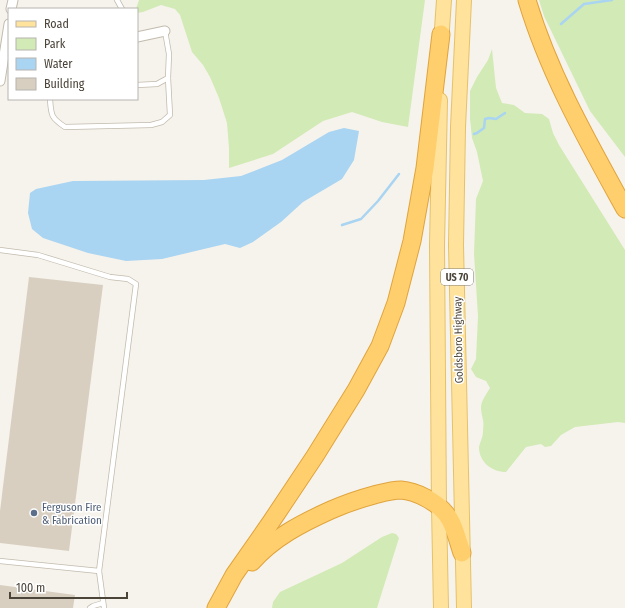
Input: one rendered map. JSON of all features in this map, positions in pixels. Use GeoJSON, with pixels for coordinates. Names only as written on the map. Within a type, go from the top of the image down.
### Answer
{"type":"FeatureCollection","features":[{"type":"Feature","properties":{"kind":"highway"},"geometry":{"type":"LineString","coordinates":[[527,0],[532,17],[554,71],[575,116],[625,209]]}},
{"type":"Feature","properties":{"kind":"highway"},"geometry":{"type":"LineString","coordinates":[[217,606],[234,575],[272,522],[315,456],[356,390],[380,346],[396,303],[412,241],[425,168],[441,34]]}},
{"type":"Feature","properties":{"kind":"highway"},"geometry":{"type":"LineString","coordinates":[[575,116],[625,184]]}},
{"type":"Feature","properties":{"kind":"highway"},"geometry":{"type":"LineString","coordinates":[[217,606],[255,558],[278,539],[301,524],[322,514],[364,497],[382,493],[401,490],[423,496],[439,506],[447,514],[452,524],[462,553]]}},
{"type":"Feature","properties":{"kind":"main road","name":"US 70"},"geometry":{"type":"LineString","coordinates":[[441,608],[437,245],[441,34],[444,0]]}},
{"type":"Feature","properties":{"kind":"main road","name":"Goldsboro Highway"},"geometry":{"type":"LineString","coordinates":[[464,0],[458,127],[456,245],[464,608]]}},
{"type":"Feature","properties":{"kind":"street"},"geometry":{"type":"LineString","coordinates":[[0,81],[5,39],[8,28]]}},
{"type":"Feature","properties":{"kind":"street"},"geometry":{"type":"LineString","coordinates":[[138,37],[164,31]]}},
{"type":"Feature","properties":{"kind":"lane"},"geometry":{"type":"LineString","coordinates":[[50,100],[51,113],[57,122],[65,128],[151,125],[162,122],[170,115],[168,78],[169,54],[164,31]]}},
{"type":"Feature","properties":{"kind":"lane"},"geometry":{"type":"LineString","coordinates":[[138,85],[157,84],[168,78]]}},
{"type":"Feature","properties":{"kind":"lane"},"geometry":{"type":"LineString","coordinates":[[0,250],[38,255],[110,277],[128,279],[136,284],[99,571],[104,606],[93,606],[90,608]]}},
{"type":"Feature","properties":{"kind":"lane"},"geometry":{"type":"LineString","coordinates":[[0,561],[99,571]]}},
{"type":"Feature","properties":{"kind":"green space"},"geometry":{"type":"Polygon","coordinates":[[[139,0],[425,0],[408,127],[382,122],[352,112],[323,121],[273,154],[229,168],[227,123],[219,98],[203,65],[192,52],[180,15],[175,9],[161,5],[138,13],[138,8],[136,8],[139,0]]]}},
{"type":"Feature","properties":{"kind":"green space"},"geometry":{"type":"Polygon","coordinates":[[[539,0],[625,0],[625,157],[590,111],[544,16],[539,0]]]}},
{"type":"Feature","properties":{"kind":"green space"},"geometry":{"type":"Polygon","coordinates":[[[492,49],[496,88],[502,103],[514,105],[525,113],[542,114],[549,119],[553,133],[559,145],[625,250],[625,423],[618,422],[575,427],[561,435],[551,446],[545,447],[541,444],[526,447],[506,472],[501,472],[491,468],[481,457],[479,447],[483,436],[483,422],[481,405],[490,388],[486,381],[476,377],[471,369],[476,359],[478,316],[474,254],[476,199],[483,181],[477,152],[472,138],[470,91],[488,60],[492,49]]]}},
{"type":"Feature","properties":{"kind":"green space"},"geometry":{"type":"Polygon","coordinates":[[[392,533],[396,534],[399,538],[377,608],[272,608],[273,602],[280,592],[342,563],[382,537],[392,533]]]}},
{"type":"Feature","properties":{"kind":"water"},"geometry":{"type":"Polygon","coordinates":[[[344,128],[359,131],[354,160],[342,179],[303,202],[281,222],[253,242],[240,248],[225,244],[162,259],[126,261],[88,253],[43,238],[32,229],[28,213],[30,193],[36,189],[73,181],[204,180],[241,176],[282,160],[329,132],[344,128]]]}},
{"type":"Feature","properties":{"kind":"building"},"geometry":{"type":"Polygon","coordinates":[[[29,277],[103,285],[69,551],[0,543],[0,511],[29,277]]]}},
{"type":"Feature","properties":{"kind":"building"},"geometry":{"type":"Polygon","coordinates":[[[0,585],[75,595],[73,608],[0,608],[0,585]]]}},
{"type":"Feature","properties":{"kind":"waterway"},"geometry":{"type":"LineString","coordinates":[[561,24],[584,4],[612,0]]}},
{"type":"Feature","properties":{"kind":"waterway"},"geometry":{"type":"LineString","coordinates":[[474,134],[484,128],[485,119],[496,119],[505,113]]}},
{"type":"Feature","properties":{"kind":"waterway"},"geometry":{"type":"LineString","coordinates":[[342,225],[361,219],[378,201],[399,174]]}},
{"type":"Feature","properties":{"kind":"place","name":"Ferguson Fire & Fabrication"},"geometry":{"type":"Point","coordinates":[34,513]}}]}
